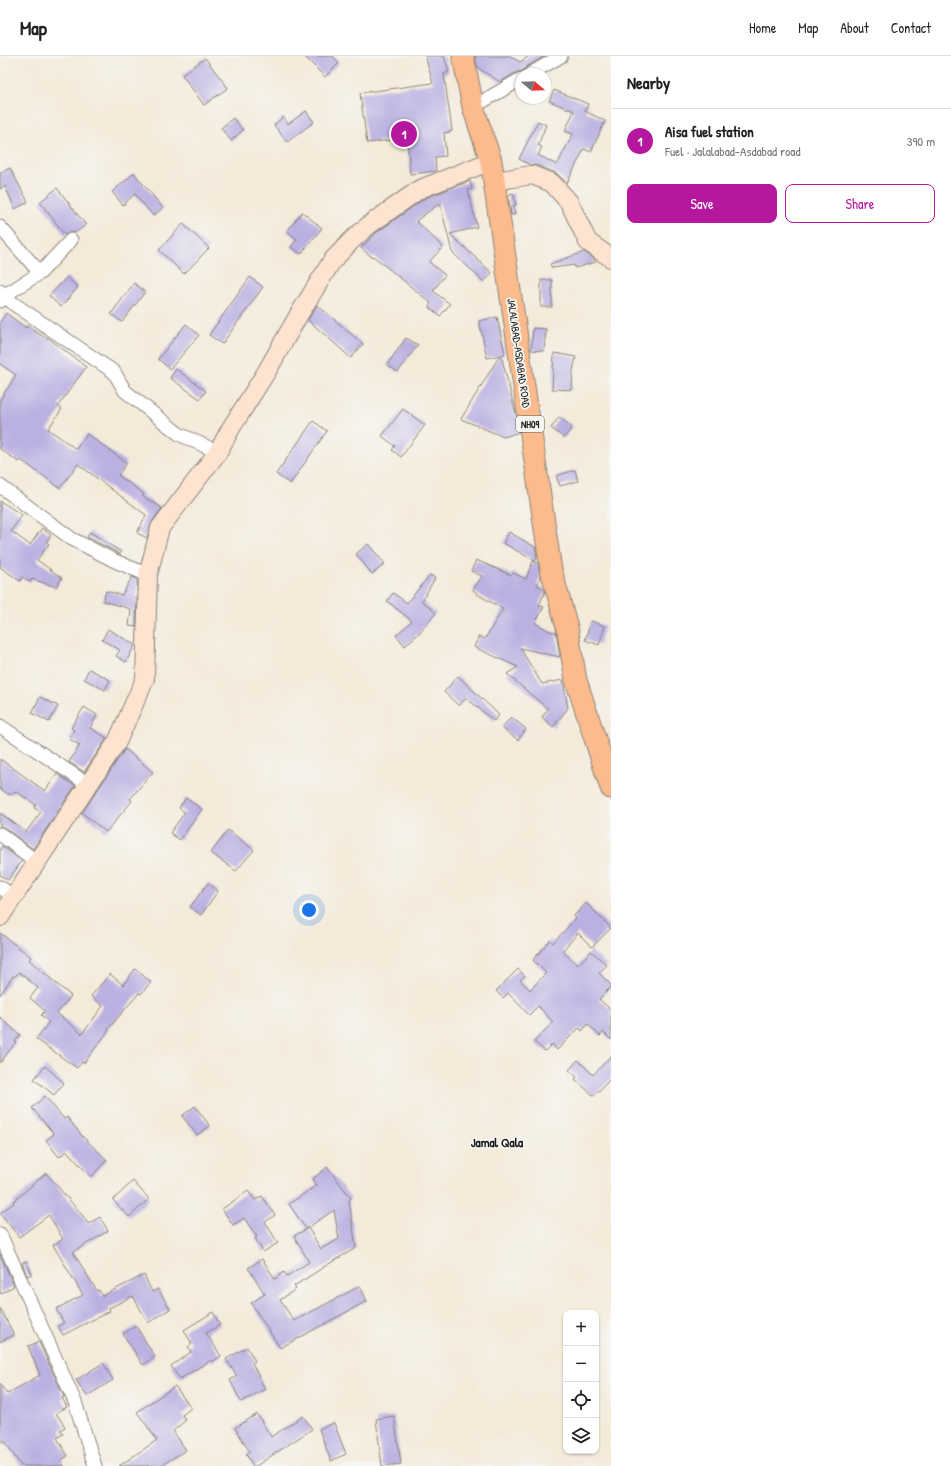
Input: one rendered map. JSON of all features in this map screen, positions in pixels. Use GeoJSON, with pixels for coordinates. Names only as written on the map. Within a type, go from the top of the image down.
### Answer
{"type":"FeatureCollection","features":[{"type":"Feature","properties":{"kind":"main road","name":"JALALABAD-ASDABAD ROAD"},"geometry":{"type":"LineString","coordinates":[[463,56],[473,107],[491,161],[495,181],[551,570],[567,627],[576,680],[611,788]]}},
{"type":"Feature","properties":{"kind":"street"},"geometry":{"type":"LineString","coordinates":[[540,68],[561,56]]}},
{"type":"Feature","properties":{"kind":"street"},"geometry":{"type":"LineString","coordinates":[[473,107],[515,82]]}},
{"type":"Feature","properties":{"kind":"street"},"geometry":{"type":"LineString","coordinates":[[0,917],[7,892],[37,862],[117,742],[145,679],[148,575],[160,528],[218,452],[309,297],[332,261],[369,224],[420,189],[491,161]]}},
{"type":"Feature","properties":{"kind":"street"},"geometry":{"type":"LineString","coordinates":[[495,181],[532,175],[552,183],[569,202],[588,242],[611,258]]}},
{"type":"Feature","properties":{"kind":"street"},"geometry":{"type":"LineString","coordinates":[[0,227],[40,272]]}},
{"type":"Feature","properties":{"kind":"street"},"geometry":{"type":"LineString","coordinates":[[71,240],[40,272],[2,297],[114,372],[125,391],[179,434],[218,452]]}},
{"type":"Feature","properties":{"kind":"street"},"geometry":{"type":"LineString","coordinates":[[0,486],[72,539],[115,561],[148,575]]}},
{"type":"Feature","properties":{"kind":"street"},"geometry":{"type":"LineString","coordinates":[[0,726],[89,785]]}},
{"type":"Feature","properties":{"kind":"street"},"geometry":{"type":"LineString","coordinates":[[0,834],[37,862]]}},
{"type":"Feature","properties":{"kind":"street"},"geometry":{"type":"LineString","coordinates":[[0,1234],[75,1402],[95,1466]]}},
{"type":"Feature","properties":{"kind":"building"},"geometry":{"type":"Polygon","coordinates":[[[304,56],[333,56],[339,63],[325,77],[304,56]]]}},
{"type":"Feature","properties":{"kind":"building"},"geometry":{"type":"Polygon","coordinates":[[[425,56],[444,56],[449,72],[444,74],[452,131],[444,133],[446,156],[435,157],[436,171],[410,174],[407,138],[367,143],[360,93],[433,83],[425,56]]]}},
{"type":"Feature","properties":{"kind":"building"},"geometry":{"type":"Polygon","coordinates":[[[475,56],[510,56],[520,62],[529,56],[545,56],[525,68],[515,68],[515,73],[500,82],[478,68],[475,56]]]}},
{"type":"Feature","properties":{"kind":"building"},"geometry":{"type":"Polygon","coordinates":[[[205,58],[228,88],[204,105],[182,75],[205,58]]]}},
{"type":"Feature","properties":{"kind":"building"},"geometry":{"type":"Polygon","coordinates":[[[554,90],[588,104],[585,111],[605,121],[591,152],[584,149],[567,183],[556,173],[536,165],[530,165],[519,159],[538,121],[546,125],[538,145],[542,147],[538,155],[557,165],[573,134],[565,131],[574,111],[551,102],[551,97],[554,90]]]}},
{"type":"Feature","properties":{"kind":"building"},"geometry":{"type":"Polygon","coordinates":[[[306,111],[314,122],[287,142],[274,125],[283,117],[288,124],[306,111]]]}},
{"type":"Feature","properties":{"kind":"building"},"geometry":{"type":"Polygon","coordinates":[[[233,118],[243,130],[231,141],[221,128],[233,118]]]}},
{"type":"Feature","properties":{"kind":"building"},"geometry":{"type":"Polygon","coordinates":[[[10,168],[28,202],[15,209],[5,186],[0,189],[0,173],[10,168]]]}},
{"type":"Feature","properties":{"kind":"building"},"geometry":{"type":"Polygon","coordinates":[[[134,173],[163,208],[153,216],[135,194],[123,205],[112,192],[134,173]]]}},
{"type":"Feature","properties":{"kind":"building"},"geometry":{"type":"Polygon","coordinates":[[[470,181],[472,189],[468,190],[477,227],[450,234],[492,273],[484,282],[452,252],[440,203],[416,221],[443,247],[429,262],[445,275],[433,291],[450,304],[440,316],[429,307],[431,303],[361,248],[376,233],[425,198],[470,181]]]}},
{"type":"Feature","properties":{"kind":"building"},"geometry":{"type":"Polygon","coordinates":[[[57,188],[86,225],[75,233],[69,232],[65,235],[40,202],[57,188]]]}},
{"type":"Feature","properties":{"kind":"building"},"geometry":{"type":"Polygon","coordinates":[[[513,193],[516,205],[513,206],[515,214],[511,215],[508,195],[513,193]]]}},
{"type":"Feature","properties":{"kind":"building"},"geometry":{"type":"Polygon","coordinates":[[[302,212],[322,228],[301,254],[291,247],[297,239],[287,231],[302,212]]]}},
{"type":"Feature","properties":{"kind":"building"},"geometry":{"type":"Polygon","coordinates":[[[183,224],[209,248],[184,274],[159,250],[183,224]]]}},
{"type":"Feature","properties":{"kind":"building"},"geometry":{"type":"Polygon","coordinates":[[[584,252],[596,262],[575,268],[574,265],[552,268],[550,264],[584,252]]]}},
{"type":"Feature","properties":{"kind":"building"},"geometry":{"type":"Polygon","coordinates":[[[67,277],[78,287],[61,307],[49,296],[67,277]]]}},
{"type":"Feature","properties":{"kind":"building"},"geometry":{"type":"Polygon","coordinates":[[[250,277],[263,287],[222,344],[209,335],[250,277]]]}},
{"type":"Feature","properties":{"kind":"building"},"geometry":{"type":"Polygon","coordinates":[[[541,280],[552,280],[552,307],[541,307],[541,280]]]}},
{"type":"Feature","properties":{"kind":"building"},"geometry":{"type":"Polygon","coordinates":[[[134,283],[145,292],[122,322],[111,314],[134,283]]]}},
{"type":"Feature","properties":{"kind":"building"},"geometry":{"type":"Polygon","coordinates":[[[317,305],[363,344],[351,358],[308,320],[317,305]]]}},
{"type":"Feature","properties":{"kind":"building"},"geometry":{"type":"Polygon","coordinates":[[[6,313],[26,328],[27,326],[47,339],[47,337],[86,367],[58,406],[62,409],[48,429],[76,449],[87,434],[127,463],[118,475],[144,494],[142,496],[162,508],[152,522],[147,538],[137,533],[146,515],[78,464],[60,488],[21,460],[19,462],[0,449],[0,400],[16,375],[0,364],[0,322],[6,313]]]}},
{"type":"Feature","properties":{"kind":"building"},"geometry":{"type":"Polygon","coordinates":[[[497,317],[505,354],[501,355],[517,418],[519,432],[504,437],[461,419],[500,355],[487,358],[479,321],[497,317]]]}},
{"type":"Feature","properties":{"kind":"building"},"geometry":{"type":"Polygon","coordinates":[[[186,324],[199,335],[170,369],[158,359],[186,324]]]}},
{"type":"Feature","properties":{"kind":"building"},"geometry":{"type":"Polygon","coordinates":[[[533,328],[546,329],[544,351],[531,350],[533,328]]]}},
{"type":"Feature","properties":{"kind":"building"},"geometry":{"type":"Polygon","coordinates":[[[406,338],[418,345],[398,372],[387,365],[406,338]]]}},
{"type":"Feature","properties":{"kind":"building"},"geometry":{"type":"Polygon","coordinates":[[[554,353],[576,357],[573,371],[572,390],[552,389],[554,353]]]}},
{"type":"Feature","properties":{"kind":"building"},"geometry":{"type":"Polygon","coordinates":[[[176,369],[206,391],[200,399],[170,378],[176,369]]]}},
{"type":"Feature","properties":{"kind":"building"},"geometry":{"type":"Polygon","coordinates":[[[403,409],[425,425],[401,457],[392,450],[395,446],[382,436],[403,409]]]}},
{"type":"Feature","properties":{"kind":"building"},"geometry":{"type":"Polygon","coordinates":[[[559,417],[572,427],[564,438],[551,428],[559,417]]]}},
{"type":"Feature","properties":{"kind":"building"},"geometry":{"type":"Polygon","coordinates":[[[313,421],[327,431],[290,484],[276,474],[313,421]]]}},
{"type":"Feature","properties":{"kind":"building"},"geometry":{"type":"Polygon","coordinates":[[[575,470],[578,481],[560,486],[556,476],[575,470]]]}},
{"type":"Feature","properties":{"kind":"building"},"geometry":{"type":"Polygon","coordinates":[[[0,501],[22,515],[11,531],[30,545],[42,528],[51,535],[46,542],[49,544],[37,560],[62,578],[56,587],[32,579],[30,582],[22,577],[20,581],[0,567],[0,501]]]}},
{"type":"Feature","properties":{"kind":"building"},"geometry":{"type":"Polygon","coordinates":[[[90,532],[121,552],[120,554],[87,537],[90,532]]]}},
{"type":"Feature","properties":{"kind":"building"},"geometry":{"type":"Polygon","coordinates":[[[509,532],[535,547],[537,557],[535,561],[503,543],[509,532]]]}},
{"type":"Feature","properties":{"kind":"building"},"geometry":{"type":"Polygon","coordinates":[[[368,544],[385,564],[372,574],[356,554],[368,544]]]}},
{"type":"Feature","properties":{"kind":"building"},"geometry":{"type":"Polygon","coordinates":[[[476,560],[511,575],[513,573],[526,579],[533,561],[538,563],[540,577],[537,585],[543,588],[545,592],[539,605],[544,607],[535,623],[552,632],[556,632],[560,657],[520,648],[542,684],[563,680],[568,708],[553,727],[542,717],[548,709],[507,674],[518,667],[474,647],[479,636],[485,639],[503,609],[477,594],[473,590],[482,576],[471,571],[476,560]]]}},
{"type":"Feature","properties":{"kind":"building"},"geometry":{"type":"Polygon","coordinates":[[[430,575],[435,578],[422,601],[436,613],[418,634],[405,646],[396,635],[412,621],[387,601],[393,593],[407,603],[430,575]]]}},
{"type":"Feature","properties":{"kind":"building"},"geometry":{"type":"Polygon","coordinates":[[[132,577],[137,579],[137,594],[135,598],[137,599],[136,627],[129,626],[131,609],[103,601],[106,591],[122,595],[132,577]]]}},
{"type":"Feature","properties":{"kind":"building"},"geometry":{"type":"Polygon","coordinates":[[[591,621],[605,626],[599,645],[585,640],[591,621]]]}},
{"type":"Feature","properties":{"kind":"building"},"geometry":{"type":"Polygon","coordinates":[[[108,629],[135,645],[126,662],[116,656],[120,650],[102,640],[108,629]]]}},
{"type":"Feature","properties":{"kind":"building"},"geometry":{"type":"Polygon","coordinates":[[[89,669],[110,680],[105,690],[84,679],[89,669]]]}},
{"type":"Feature","properties":{"kind":"building"},"geometry":{"type":"Polygon","coordinates":[[[458,676],[499,715],[494,721],[466,698],[459,706],[444,692],[458,676]]]}},
{"type":"Feature","properties":{"kind":"building"},"geometry":{"type":"Polygon","coordinates":[[[40,697],[58,706],[49,722],[32,713],[40,697]]]}},
{"type":"Feature","properties":{"kind":"building"},"geometry":{"type":"Polygon","coordinates":[[[84,707],[97,715],[90,728],[107,738],[84,772],[69,762],[80,745],[69,739],[74,730],[71,728],[84,707]]]}},
{"type":"Feature","properties":{"kind":"building"},"geometry":{"type":"Polygon","coordinates":[[[511,717],[526,729],[518,740],[502,728],[511,717]]]}},
{"type":"Feature","properties":{"kind":"building"},"geometry":{"type":"Polygon","coordinates":[[[125,749],[153,772],[130,799],[132,801],[106,832],[82,813],[125,749]]]}},
{"type":"Feature","properties":{"kind":"building"},"geometry":{"type":"Polygon","coordinates":[[[0,759],[45,791],[57,774],[75,786],[33,849],[5,828],[0,826],[0,813],[26,832],[41,812],[34,808],[36,805],[15,791],[12,794],[8,794],[0,789],[0,759]]]}},
{"type":"Feature","properties":{"kind":"building"},"geometry":{"type":"Polygon","coordinates":[[[186,798],[202,809],[180,840],[170,833],[185,812],[179,808],[186,798]]]}},
{"type":"Feature","properties":{"kind":"building"},"geometry":{"type":"Polygon","coordinates":[[[228,830],[254,850],[236,871],[211,853],[228,830]]]}},
{"type":"Feature","properties":{"kind":"building"},"geometry":{"type":"Polygon","coordinates":[[[2,846],[22,861],[8,880],[0,875],[0,849],[2,846]]]}},
{"type":"Feature","properties":{"kind":"building"},"geometry":{"type":"Polygon","coordinates":[[[208,883],[218,891],[201,915],[190,907],[208,883]]]}},
{"type":"Feature","properties":{"kind":"building"},"geometry":{"type":"Polygon","coordinates":[[[586,903],[611,928],[592,947],[578,933],[562,951],[578,965],[591,951],[607,965],[599,973],[611,985],[611,987],[599,999],[611,1010],[611,1040],[603,1032],[600,1036],[588,1024],[582,1031],[579,1028],[557,1050],[552,1044],[545,1051],[534,1042],[553,1022],[538,1006],[529,1015],[508,993],[503,998],[496,991],[518,969],[525,976],[520,980],[530,990],[546,973],[533,960],[550,940],[553,943],[576,918],[574,916],[586,903]]]}},
{"type":"Feature","properties":{"kind":"building"},"geometry":{"type":"Polygon","coordinates":[[[0,933],[31,957],[29,960],[71,996],[57,1013],[82,1034],[103,1006],[91,996],[110,974],[123,985],[135,969],[151,982],[141,994],[139,993],[108,1029],[109,1030],[84,1063],[82,1062],[77,1068],[36,1039],[49,1022],[41,1015],[45,1011],[30,998],[38,988],[19,972],[14,977],[13,976],[0,995],[0,933]]]}},
{"type":"Feature","properties":{"kind":"building"},"geometry":{"type":"Polygon","coordinates":[[[0,1017],[20,1035],[0,1063],[0,1017]]]}},
{"type":"Feature","properties":{"kind":"building"},"geometry":{"type":"Polygon","coordinates":[[[611,1056],[611,1078],[594,1096],[575,1079],[577,1077],[569,1070],[578,1060],[593,1075],[611,1056]]]}},
{"type":"Feature","properties":{"kind":"building"},"geometry":{"type":"Polygon","coordinates":[[[45,1066],[64,1083],[54,1095],[34,1079],[45,1066]]]}},
{"type":"Feature","properties":{"kind":"building"},"geometry":{"type":"Polygon","coordinates":[[[45,1096],[64,1119],[67,1117],[82,1136],[107,1160],[91,1177],[67,1151],[59,1157],[46,1140],[54,1134],[32,1108],[45,1096]]]}},
{"type":"Feature","properties":{"kind":"building"},"geometry":{"type":"Polygon","coordinates":[[[195,1106],[210,1126],[197,1135],[182,1116],[195,1106]]]}},
{"type":"Feature","properties":{"kind":"building"},"geometry":{"type":"Polygon","coordinates":[[[327,1167],[351,1198],[349,1200],[356,1248],[294,1286],[296,1289],[280,1300],[294,1321],[360,1286],[367,1301],[280,1348],[251,1303],[265,1294],[248,1268],[262,1259],[275,1279],[284,1272],[287,1276],[309,1262],[294,1236],[308,1228],[321,1249],[339,1239],[334,1210],[306,1229],[289,1204],[317,1185],[313,1179],[327,1167]]]}},
{"type":"Feature","properties":{"kind":"building"},"geometry":{"type":"Polygon","coordinates":[[[46,1173],[83,1216],[88,1224],[100,1217],[108,1231],[73,1252],[97,1291],[99,1290],[102,1296],[144,1275],[152,1292],[158,1289],[170,1309],[148,1323],[133,1296],[109,1308],[110,1311],[63,1335],[58,1326],[64,1323],[56,1309],[83,1295],[53,1245],[63,1239],[49,1215],[19,1237],[0,1213],[14,1203],[13,1202],[46,1173]]]}},
{"type":"Feature","properties":{"kind":"building"},"geometry":{"type":"Polygon","coordinates":[[[133,1181],[149,1199],[129,1217],[113,1200],[133,1181]]]}},
{"type":"Feature","properties":{"kind":"building"},"geometry":{"type":"Polygon","coordinates":[[[248,1191],[255,1200],[262,1196],[275,1215],[265,1222],[278,1243],[263,1252],[255,1238],[257,1237],[244,1218],[233,1225],[222,1209],[248,1191]]]}},
{"type":"Feature","properties":{"kind":"building"},"geometry":{"type":"Polygon","coordinates":[[[0,1254],[14,1286],[0,1294],[0,1254]]]}},
{"type":"Feature","properties":{"kind":"building"},"geometry":{"type":"Polygon","coordinates":[[[26,1261],[32,1274],[27,1276],[22,1263],[26,1261]]]}},
{"type":"Feature","properties":{"kind":"building"},"geometry":{"type":"Polygon","coordinates":[[[0,1308],[14,1335],[0,1342],[0,1308]]]}},
{"type":"Feature","properties":{"kind":"building"},"geometry":{"type":"Polygon","coordinates":[[[213,1312],[220,1325],[206,1333],[221,1356],[212,1362],[211,1360],[180,1379],[171,1366],[191,1352],[188,1347],[192,1344],[184,1330],[213,1312]]]}},
{"type":"Feature","properties":{"kind":"building"},"geometry":{"type":"Polygon","coordinates":[[[136,1326],[155,1357],[143,1365],[123,1334],[136,1326]]]}},
{"type":"Feature","properties":{"kind":"building"},"geometry":{"type":"Polygon","coordinates":[[[39,1342],[64,1397],[62,1398],[67,1407],[56,1413],[65,1427],[60,1430],[63,1434],[57,1438],[68,1456],[61,1460],[64,1466],[21,1466],[4,1440],[0,1443],[0,1384],[7,1394],[40,1375],[28,1346],[39,1342]]]}},
{"type":"Feature","properties":{"kind":"building"},"geometry":{"type":"Polygon","coordinates":[[[247,1347],[255,1361],[252,1363],[265,1389],[241,1402],[230,1380],[237,1376],[226,1359],[247,1347]]]}},
{"type":"Feature","properties":{"kind":"building"},"geometry":{"type":"Polygon","coordinates":[[[103,1363],[113,1380],[87,1396],[76,1380],[103,1363]]]}},
{"type":"Feature","properties":{"kind":"building"},"geometry":{"type":"Polygon","coordinates":[[[175,1386],[191,1408],[182,1415],[186,1420],[173,1431],[186,1450],[160,1466],[119,1466],[157,1440],[137,1412],[175,1386]]]}},
{"type":"Feature","properties":{"kind":"building"},"geometry":{"type":"Polygon","coordinates":[[[257,1414],[271,1437],[303,1416],[312,1429],[256,1466],[253,1466],[246,1454],[250,1452],[235,1428],[257,1414]]]}},
{"type":"Feature","properties":{"kind":"building"},"geometry":{"type":"Polygon","coordinates":[[[394,1416],[401,1464],[382,1466],[376,1419],[394,1416]]]}},
{"type":"Feature","properties":{"kind":"building"},"geometry":{"type":"Polygon","coordinates":[[[334,1423],[346,1454],[331,1461],[319,1429],[334,1423]]]}},
{"type":"Feature","properties":{"kind":"place","name":"Aisa fuel station"},"geometry":{"type":"Point","coordinates":[404,134]}},
{"type":"Feature","properties":{"kind":"district","name":"Jamal Qala"},"geometry":{"type":"Point","coordinates":[497,1142]}}]}
